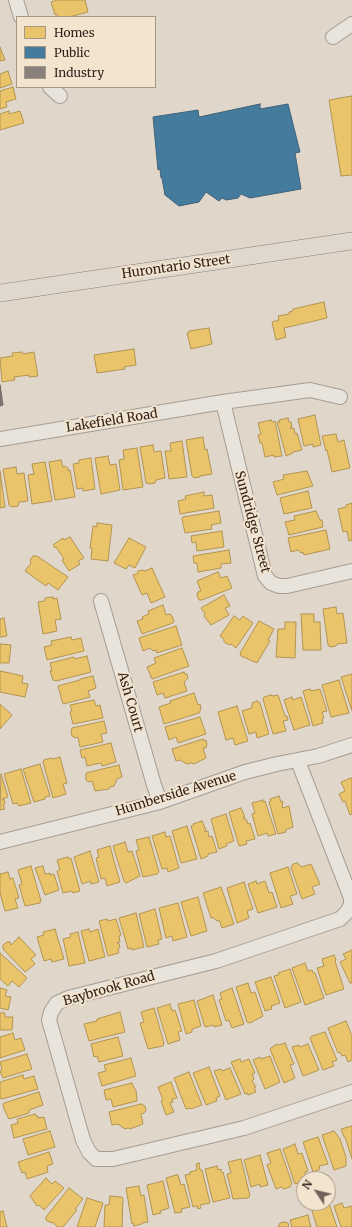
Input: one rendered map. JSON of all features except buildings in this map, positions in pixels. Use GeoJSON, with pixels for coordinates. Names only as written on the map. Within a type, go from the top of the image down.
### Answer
{"type":"FeatureCollection","features":[{"type":"Feature","properties":{"kind":"main road","name":"Hurontario Street"},"geometry":{"type":"LineString","coordinates":[[0,293],[352,241]]}},
{"type":"Feature","properties":{"kind":"street"},"geometry":{"type":"LineString","coordinates":[[16,0],[21,16]]}},
{"type":"Feature","properties":{"kind":"street"},"geometry":{"type":"LineString","coordinates":[[333,37],[352,24]]}},
{"type":"Feature","properties":{"kind":"street","name":"Lakefield Road"},"geometry":{"type":"LineString","coordinates":[[0,439],[223,402],[310,390],[340,397]]}},
{"type":"Feature","properties":{"kind":"street","name":"Sundridge Street"},"geometry":{"type":"LineString","coordinates":[[223,402],[265,576],[271,583],[279,586],[287,586],[352,571]]}},
{"type":"Feature","properties":{"kind":"street","name":"Ash Court"},"geometry":{"type":"LineString","coordinates":[[101,601],[154,786],[160,802]]}},
{"type":"Feature","properties":{"kind":"street","name":"Humberside Avenue"},"geometry":{"type":"LineString","coordinates":[[0,842],[160,802],[245,772],[318,756],[352,745]]}},
{"type":"Feature","properties":{"kind":"street","name":"Baybrook Road"},"geometry":{"type":"LineString","coordinates":[[298,761],[351,898],[351,905],[347,912],[340,919],[216,961],[68,998],[57,1003],[51,1012],[49,1020],[83,1140],[89,1152],[96,1159],[113,1159],[244,1128],[352,1092]]}}]}
